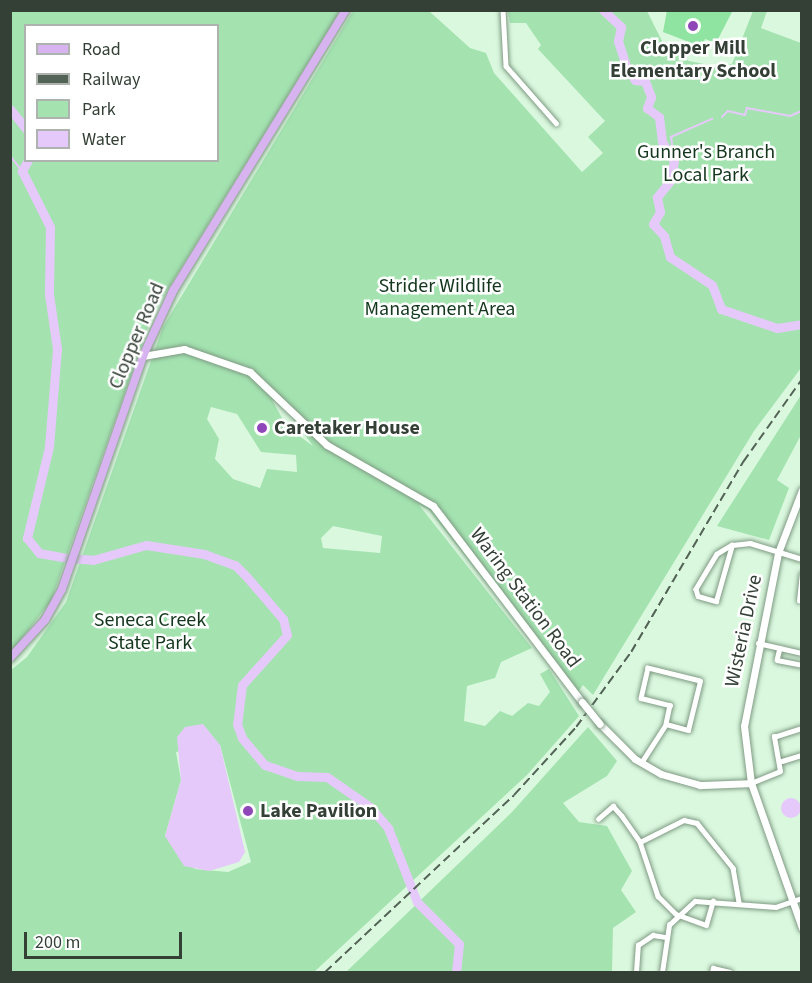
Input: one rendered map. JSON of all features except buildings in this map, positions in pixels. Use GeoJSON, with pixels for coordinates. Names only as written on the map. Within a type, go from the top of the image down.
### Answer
{"type":"FeatureCollection","features":[{"type":"Feature","properties":{"kind":"main road","name":"Clopper Road"},"geometry":{"type":"LineString","coordinates":[[10,658],[45,620],[69,571],[143,356],[173,291],[346,10]]}},
{"type":"Feature","properties":{"kind":"street"},"geometry":{"type":"LineString","coordinates":[[503,10],[506,66],[556,123]]}},
{"type":"Feature","properties":{"kind":"street","name":"Waring Station Road"},"geometry":{"type":"LineString","coordinates":[[143,356],[184,349],[250,372],[327,445],[433,506],[582,702],[600,724],[641,763],[700,785],[751,783]]}},
{"type":"Feature","properties":{"kind":"street","name":"Wisteria Drive"},"geometry":{"type":"LineString","coordinates":[[751,783],[744,711],[778,553],[801,490]]}},
{"type":"Feature","properties":{"kind":"street"},"geometry":{"type":"LineString","coordinates":[[732,544],[716,601],[698,596],[696,588],[717,554],[732,544],[750,543],[801,559]]}},
{"type":"Feature","properties":{"kind":"street"},"geometry":{"type":"LineString","coordinates":[[799,601],[801,574]]}},
{"type":"Feature","properties":{"kind":"street"},"geometry":{"type":"LineString","coordinates":[[758,643],[801,653]]}},
{"type":"Feature","properties":{"kind":"street"},"geometry":{"type":"LineString","coordinates":[[780,648],[777,660],[801,665]]}},
{"type":"Feature","properties":{"kind":"street"},"geometry":{"type":"LineString","coordinates":[[641,763],[666,724],[670,705],[641,698],[648,668],[700,681],[688,730],[666,724]]}},
{"type":"Feature","properties":{"kind":"street"},"geometry":{"type":"LineString","coordinates":[[801,728],[774,737],[782,761],[777,776],[751,783],[801,928]]}},
{"type":"Feature","properties":{"kind":"street"},"geometry":{"type":"LineString","coordinates":[[782,761],[801,755]]}},
{"type":"Feature","properties":{"kind":"street"},"geometry":{"type":"LineString","coordinates":[[598,819],[613,806],[640,842],[658,896],[676,914],[706,925],[713,901]]}},
{"type":"Feature","properties":{"kind":"street"},"geometry":{"type":"LineString","coordinates":[[640,842],[677,822],[697,823],[733,868],[739,902]]}},
{"type":"Feature","properties":{"kind":"street"},"geometry":{"type":"LineString","coordinates":[[660,972],[666,937],[676,914],[695,901],[739,902],[776,907],[801,898]]}},
{"type":"Feature","properties":{"kind":"street"},"geometry":{"type":"LineString","coordinates":[[636,972],[638,945],[653,935],[666,937]]}},
{"type":"Feature","properties":{"kind":"street"},"geometry":{"type":"LineString","coordinates":[[712,972],[714,968],[730,972]]}},
{"type":"Feature","properties":{"kind":"green space"},"geometry":{"type":"Polygon","coordinates":[[[11,11],[340,11],[153,313],[51,601],[11,652],[11,11]]]}},
{"type":"Feature","properties":{"kind":"green space"},"geometry":{"type":"Polygon","coordinates":[[[353,11],[429,11],[470,48],[486,53],[494,73],[582,172],[603,153],[588,137],[605,121],[538,49],[541,45],[526,23],[510,23],[508,11],[647,11],[663,43],[689,61],[714,66],[732,64],[753,11],[767,11],[761,28],[801,43],[801,368],[754,431],[593,695],[583,685],[575,696],[429,510],[419,505],[532,648],[501,662],[495,678],[467,686],[464,721],[485,726],[500,711],[512,716],[528,703],[539,706],[550,692],[540,674],[549,669],[579,716],[527,775],[314,972],[11,972],[11,670],[27,657],[66,602],[163,327],[353,11]],[[272,400],[287,427],[313,446],[283,405],[272,400]],[[211,407],[207,419],[219,439],[215,459],[233,479],[260,488],[267,469],[297,472],[296,455],[261,452],[237,414],[211,407]],[[333,526],[321,538],[323,548],[380,553],[382,536],[333,526]],[[220,745],[176,752],[181,780],[165,836],[195,869],[228,872],[251,862],[220,745]]]}},
{"type":"Feature","properties":{"kind":"green space"},"geometry":{"type":"Polygon","coordinates":[[[801,395],[801,435],[777,480],[789,488],[769,540],[717,526],[801,395]]]}},
{"type":"Feature","properties":{"kind":"green space"},"geometry":{"type":"Polygon","coordinates":[[[588,727],[617,761],[607,776],[563,803],[579,822],[607,826],[632,871],[621,890],[636,912],[613,928],[612,972],[346,972],[512,812],[588,727]]]}},
{"type":"Feature","properties":{"kind":"water"},"geometry":{"type":"Polygon","coordinates":[[[203,724],[220,745],[245,852],[239,862],[209,871],[184,866],[165,836],[181,780],[177,737],[185,727],[203,724]]]}},
{"type":"Feature","properties":{"kind":"water"},"geometry":{"type":"Polygon","coordinates":[[[787,798],[795,798],[801,804],[801,812],[795,818],[787,818],[781,812],[781,804],[787,798]]]}},
{"type":"Feature","properties":{"kind":"waterway"},"geometry":{"type":"LineString","coordinates":[[603,10],[621,27],[618,41],[627,69],[635,80],[645,81],[651,97],[647,108],[659,117],[662,142],[674,161],[670,181],[657,197],[660,212],[653,224],[664,236],[670,257],[712,285],[721,309],[777,328],[802,324]]}},
{"type":"Feature","properties":{"kind":"waterway"},"geometry":{"type":"LineString","coordinates":[[722,117],[728,111],[745,115],[747,108],[790,116],[802,111]]}},
{"type":"Feature","properties":{"kind":"waterway"},"geometry":{"type":"LineString","coordinates":[[10,109],[24,126]]}},
{"type":"Feature","properties":{"kind":"waterway"},"geometry":{"type":"LineString","coordinates":[[674,161],[671,137],[712,119]]}},
{"type":"Feature","properties":{"kind":"waterway"},"geometry":{"type":"LineString","coordinates":[[10,155],[22,171]]}},
{"type":"Feature","properties":{"kind":"waterway"},"geometry":{"type":"LineString","coordinates":[[27,162],[22,171],[50,227],[49,294],[57,349],[49,447],[27,538],[39,553],[67,558],[93,560],[146,545],[204,554],[235,565],[246,576],[283,619],[287,635],[242,685],[237,724],[242,738],[265,765],[297,776],[327,777],[370,807],[388,828],[417,902],[459,944],[456,972]]}},
{"type":"Feature","properties":{"kind":"railway"},"geometry":{"type":"LineString","coordinates":[[325,972],[514,795],[576,727],[631,652],[743,462],[802,379]]}},
{"type":"Feature","properties":{"kind":"place","name":"Clopper Mill Elementary School"},"geometry":{"type":"Point","coordinates":[693,26]}},
{"type":"Feature","properties":{"kind":"place","name":"Caretaker House"},"geometry":{"type":"Point","coordinates":[262,428]}},
{"type":"Feature","properties":{"kind":"place","name":"Lake Pavilion"},"geometry":{"type":"Point","coordinates":[248,811]}},
{"type":"Feature","properties":{"kind":"park label","name":"Gunner's Branch Local Park"},"geometry":{"type":"Point","coordinates":[706,164]}},
{"type":"Feature","properties":{"kind":"park label","name":"Strider Wildlife Management Area"},"geometry":{"type":"Point","coordinates":[440,298]}},
{"type":"Feature","properties":{"kind":"park label","name":"Seneca Creek State Park"},"geometry":{"type":"Point","coordinates":[150,632]}}]}
